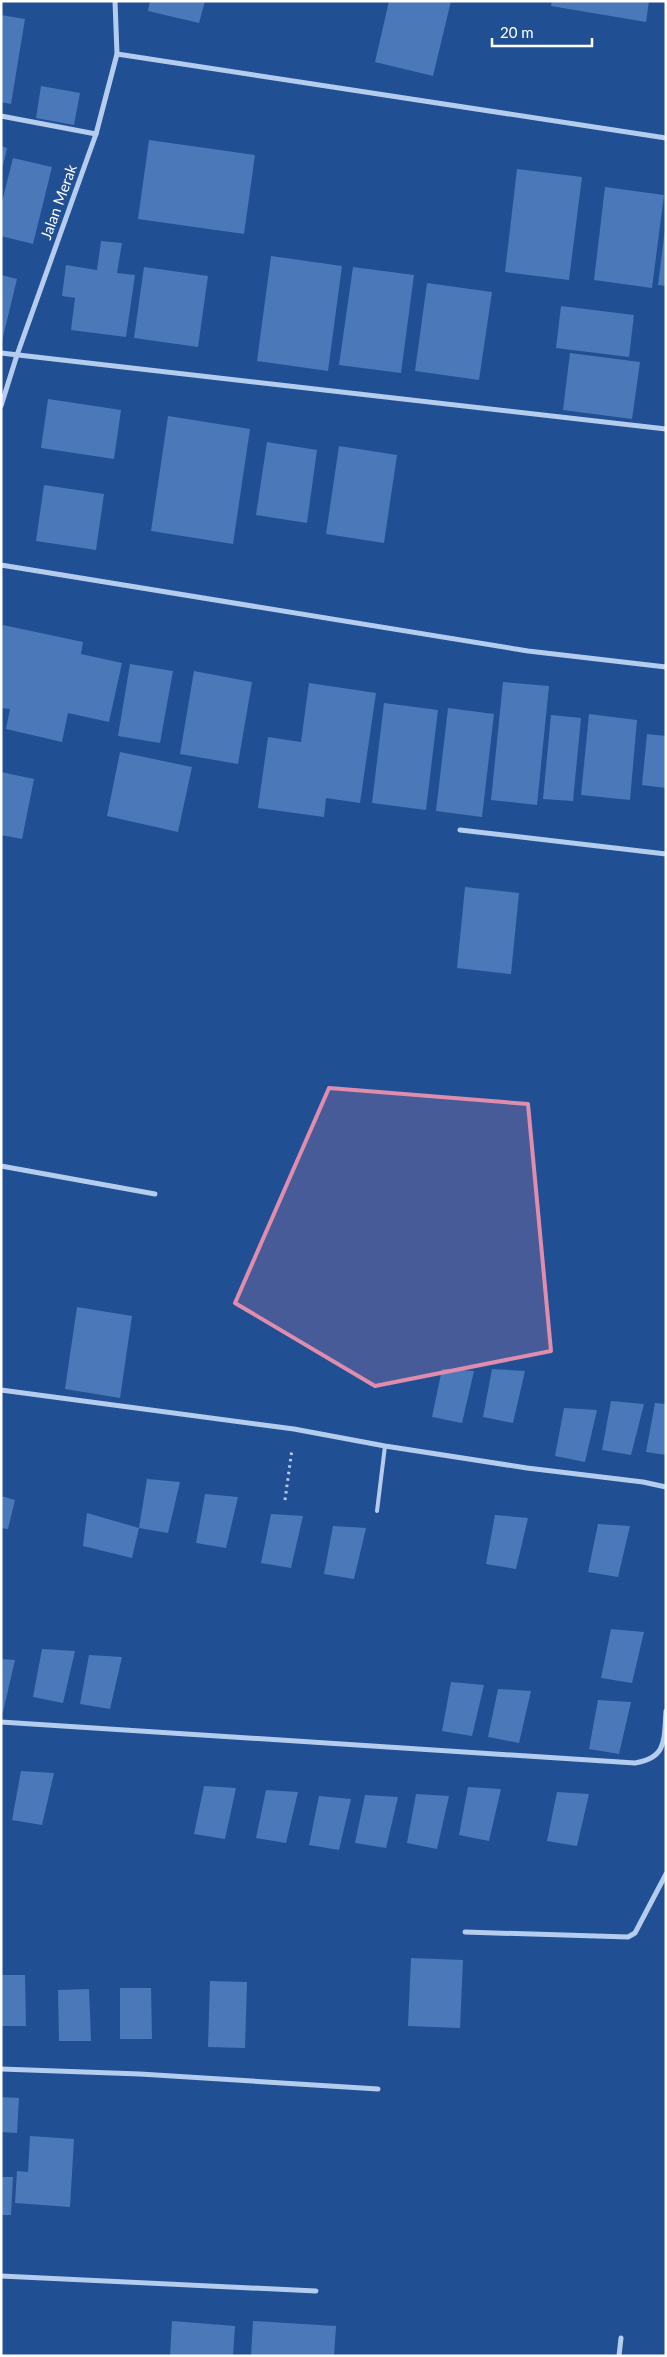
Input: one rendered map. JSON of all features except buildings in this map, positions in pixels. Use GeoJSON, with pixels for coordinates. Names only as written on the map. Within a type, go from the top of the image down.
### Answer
{"type":"FeatureCollection","features":[{"type":"Feature","properties":{"kind":"street","name":"Jalan Merak"},"geometry":{"type":"LineString","coordinates":[[1,406],[17,355],[96,134],[117,54],[115,1]]}},
{"type":"Feature","properties":{"kind":"street"},"geometry":{"type":"LineString","coordinates":[[117,54],[666,138]]}},
{"type":"Feature","properties":{"kind":"street"},"geometry":{"type":"LineString","coordinates":[[1,116],[96,134]]}},
{"type":"Feature","properties":{"kind":"street"},"geometry":{"type":"LineString","coordinates":[[1,353],[666,429]]}},
{"type":"Feature","properties":{"kind":"street"},"geometry":{"type":"LineString","coordinates":[[1,566],[528,651],[666,667]]}},
{"type":"Feature","properties":{"kind":"street"},"geometry":{"type":"LineString","coordinates":[[460,830],[666,854]]}},
{"type":"Feature","properties":{"kind":"street"},"geometry":{"type":"LineString","coordinates":[[1,1166],[155,1194]]}},
{"type":"Feature","properties":{"kind":"street"},"geometry":{"type":"LineString","coordinates":[[1,1390],[294,1429],[385,1446],[527,1468],[643,1482],[666,1487]]}},
{"type":"Feature","properties":{"kind":"street"},"geometry":{"type":"LineString","coordinates":[[1,1722],[635,1763],[650,1761],[660,1752],[664,1737],[666,1711]]}},
{"type":"Feature","properties":{"kind":"street"},"geometry":{"type":"LineString","coordinates":[[465,1932],[628,1937],[635,1933],[666,1874]]}},
{"type":"Feature","properties":{"kind":"street"},"geometry":{"type":"LineString","coordinates":[[1,2069],[140,2074],[378,2089]]}},
{"type":"Feature","properties":{"kind":"street"},"geometry":{"type":"LineString","coordinates":[[1,2276],[316,2291]]}},
{"type":"Feature","properties":{"kind":"street"},"geometry":{"type":"LineString","coordinates":[[619,2356],[621,2338]]}},
{"type":"Feature","properties":{"kind":"lane"},"geometry":{"type":"LineString","coordinates":[[377,1511],[385,1446]]}},
{"type":"Feature","properties":{"kind":"path"},"geometry":{"type":"LineString","coordinates":[[285,1500],[294,1429]]}},
{"type":"Feature","properties":{"kind":"highlighted area"},"geometry":{"type":"Polygon","coordinates":[[[329,1088],[528,1104],[551,1351],[375,1386],[235,1303],[329,1088]]]}}]}
